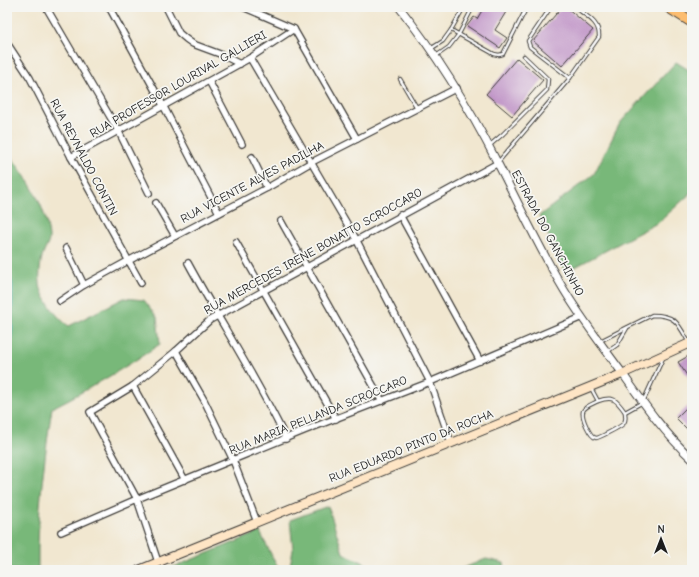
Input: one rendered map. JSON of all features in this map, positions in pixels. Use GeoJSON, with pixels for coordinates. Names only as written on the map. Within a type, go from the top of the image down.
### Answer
{"type":"FeatureCollection","features":[{"type":"Feature","properties":{"kind":"highway"},"geometry":{"type":"LineString","coordinates":[[668,7],[692,22]]}},
{"type":"Feature","properties":{"kind":"main road","name":"RUA EDUARDO PINTO DA ROCHA"},"geometry":{"type":"LineString","coordinates":[[139,570],[622,374],[690,343]]}},
{"type":"Feature","properties":{"kind":"street"},"geometry":{"type":"LineString","coordinates":[[46,7],[119,132],[149,192]]}},
{"type":"Feature","properties":{"kind":"street"},"geometry":{"type":"LineString","coordinates":[[109,7],[164,107],[219,213]]}},
{"type":"Feature","properties":{"kind":"street"},"geometry":{"type":"LineString","coordinates":[[166,7],[179,33],[186,39],[240,64]]}},
{"type":"Feature","properties":{"kind":"street"},"geometry":{"type":"LineString","coordinates":[[243,7],[294,29],[357,139]]}},
{"type":"Feature","properties":{"kind":"street","name":"ESTRADA DO GANCHINHO"},"geometry":{"type":"LineString","coordinates":[[399,7],[431,49],[457,88],[498,163],[552,270],[582,317],[622,374],[667,433],[692,459]]}},
{"type":"Feature","properties":{"kind":"street","name":"RUA PROFESSOR LOURIVAL GALLIERI"},"geometry":{"type":"LineString","coordinates":[[71,157],[119,132],[240,64],[294,29]]}},
{"type":"Feature","properties":{"kind":"street","name":"RUA REYNALDO CONTIN"},"geometry":{"type":"LineString","coordinates":[[7,43],[30,78],[71,157],[141,283]]}},
{"type":"Feature","properties":{"kind":"street"},"geometry":{"type":"LineString","coordinates":[[250,58],[356,239],[430,382],[451,443]]}},
{"type":"Feature","properties":{"kind":"street"},"geometry":{"type":"LineString","coordinates":[[209,81],[242,144]]}},
{"type":"Feature","properties":{"kind":"street","name":"RUA VICENTE ALVES PADILHA"},"geometry":{"type":"LineString","coordinates":[[60,301],[128,261],[267,188],[310,162],[457,88]]}},
{"type":"Feature","properties":{"kind":"street"},"geometry":{"type":"LineString","coordinates":[[252,157],[267,188]]}},
{"type":"Feature","properties":{"kind":"street","name":"RUA MERCEDES IRENE BONATTO SCROCCARO"},"geometry":{"type":"LineString","coordinates":[[137,499],[90,412],[133,386],[176,351],[210,320],[400,215],[498,163]]}},
{"type":"Feature","properties":{"kind":"street"},"geometry":{"type":"LineString","coordinates":[[156,203],[175,236]]}},
{"type":"Feature","properties":{"kind":"street"},"geometry":{"type":"LineString","coordinates":[[400,215],[480,361]]}},
{"type":"Feature","properties":{"kind":"street"},"geometry":{"type":"LineString","coordinates":[[281,221],[308,266],[382,401]]}},
{"type":"Feature","properties":{"kind":"street"},"geometry":{"type":"LineString","coordinates":[[236,242],[336,419]]}},
{"type":"Feature","properties":{"kind":"street"},"geometry":{"type":"LineString","coordinates":[[66,248],[84,286]]}},
{"type":"Feature","properties":{"kind":"street"},"geometry":{"type":"LineString","coordinates":[[188,263],[217,316],[246,362],[272,409],[286,439]]}},
{"type":"Feature","properties":{"kind":"street","name":"RUA MARIA PELLANDA SCROCCARO"},"geometry":{"type":"LineString","coordinates":[[61,532],[137,499],[430,382],[582,317]]}},
{"type":"Feature","properties":{"kind":"street"},"geometry":{"type":"LineString","coordinates":[[176,351],[204,400],[233,460],[257,522]]}},
{"type":"Feature","properties":{"kind":"street"},"geometry":{"type":"LineString","coordinates":[[133,386],[185,480]]}},
{"type":"Feature","properties":{"kind":"street"},"geometry":{"type":"LineString","coordinates":[[137,499],[158,562]]}},
{"type":"Feature","properties":{"kind":"lane"},"geometry":{"type":"LineString","coordinates":[[431,49],[443,41],[464,7]]}},
{"type":"Feature","properties":{"kind":"lane"},"geometry":{"type":"LineString","coordinates":[[435,56],[449,47],[473,7]]}},
{"type":"Feature","properties":{"kind":"lane"},"geometry":{"type":"LineString","coordinates":[[451,30],[494,54],[503,54],[527,7]]}},
{"type":"Feature","properties":{"kind":"lane"},"geometry":{"type":"LineString","coordinates":[[551,7],[528,41],[530,47],[535,52],[570,78]]}},
{"type":"Feature","properties":{"kind":"lane"},"geometry":{"type":"LineString","coordinates":[[498,163],[570,78],[600,37],[600,30],[597,24],[575,7]]}},
{"type":"Feature","properties":{"kind":"lane"},"geometry":{"type":"LineString","coordinates":[[489,146],[547,90],[548,79],[524,56]]}},
{"type":"Feature","properties":{"kind":"lane"},"geometry":{"type":"LineString","coordinates":[[400,79],[418,108]]}},
{"type":"Feature","properties":{"kind":"lane"},"geometry":{"type":"LineString","coordinates":[[599,341],[652,316],[660,315],[671,317],[678,323],[690,343]]}},
{"type":"Feature","properties":{"kind":"lane"},"geometry":{"type":"LineString","coordinates":[[607,352],[617,345],[627,328]]}},
{"type":"Feature","properties":{"kind":"lane"},"geometry":{"type":"LineString","coordinates":[[625,412],[643,402],[665,354]]}},
{"type":"Feature","properties":{"kind":"lane"},"geometry":{"type":"LineString","coordinates":[[590,387],[598,401]]}},
{"type":"Feature","properties":{"kind":"lane"},"geometry":{"type":"LineString","coordinates":[[612,398],[618,401],[625,412],[626,419],[623,424],[599,437],[594,438],[591,435],[582,415],[583,410],[586,407],[598,401],[612,398]]}},
{"type":"Feature","properties":{"kind":"green space"},"geometry":{"type":"Polygon","coordinates":[[[676,62],[692,72],[692,192],[659,222],[566,272],[539,216],[594,174],[620,123],[676,62]]]}},
{"type":"Feature","properties":{"kind":"green space"},"geometry":{"type":"Polygon","coordinates":[[[7,151],[34,191],[44,213],[49,240],[41,260],[40,284],[47,301],[56,314],[69,326],[124,298],[144,300],[157,317],[160,344],[107,378],[52,408],[42,488],[38,568],[33,570],[7,570],[7,151]]]}},
{"type":"Feature","properties":{"kind":"green space"},"geometry":{"type":"Polygon","coordinates":[[[328,506],[343,553],[379,570],[289,570],[293,550],[290,520],[328,506]]]}},
{"type":"Feature","properties":{"kind":"green space"},"geometry":{"type":"Polygon","coordinates":[[[260,532],[279,570],[166,570],[260,532]]]}},
{"type":"Feature","properties":{"kind":"green space"},"geometry":{"type":"Polygon","coordinates":[[[486,559],[504,563],[505,570],[458,570],[486,559]]]}},
{"type":"Feature","properties":{"kind":"building"},"geometry":{"type":"Polygon","coordinates":[[[484,7],[509,7],[495,30],[507,38],[500,48],[467,26],[474,17],[477,19],[484,7]]]}},
{"type":"Feature","properties":{"kind":"building"},"geometry":{"type":"Polygon","coordinates":[[[562,7],[566,7],[593,30],[562,66],[533,41],[562,7]]]}},
{"type":"Feature","properties":{"kind":"building"},"geometry":{"type":"Polygon","coordinates":[[[517,58],[543,80],[512,116],[486,94],[517,58]]]}},
{"type":"Feature","properties":{"kind":"building"},"geometry":{"type":"Polygon","coordinates":[[[692,354],[692,383],[678,362],[692,354]]]}},
{"type":"Feature","properties":{"kind":"building"},"geometry":{"type":"Polygon","coordinates":[[[692,402],[692,434],[676,418],[692,402]]]}},
{"type":"Feature","properties":{"kind":"waterway"},"geometry":{"type":"LineString","coordinates":[[7,259],[12,285],[12,327],[7,384]]}}]}
